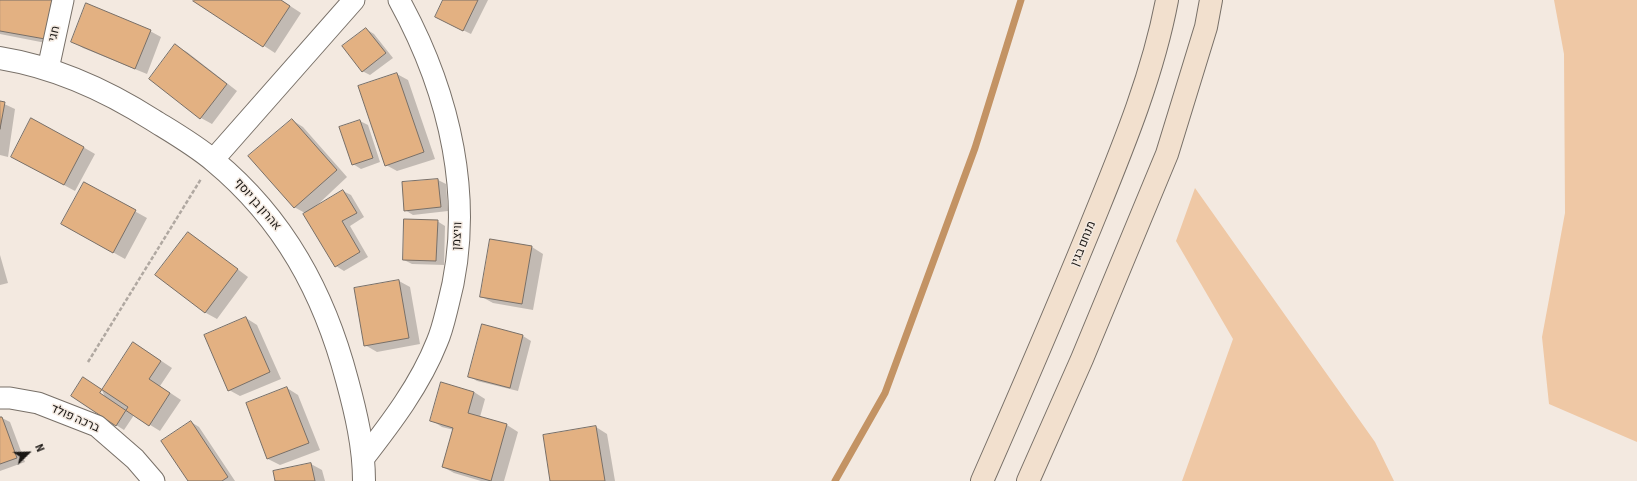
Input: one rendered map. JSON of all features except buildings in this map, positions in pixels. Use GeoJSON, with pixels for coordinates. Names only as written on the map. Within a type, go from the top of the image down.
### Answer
{"type":"FeatureCollection","features":[{"type":"Feature","properties":{"kind":"main road","name":"מנחם בגין"},"geometry":{"type":"LineString","coordinates":[[982,481],[1043,342],[1127,139],[1148,73],[1164,17],[1167,0]]}},
{"type":"Feature","properties":{"kind":"main road"},"geometry":{"type":"LineString","coordinates":[[1028,481],[1082,359],[1167,154],[1202,42],[1211,0]]}},
{"type":"Feature","properties":{"kind":"street","name":"חגי"},"geometry":{"type":"LineString","coordinates":[[48,69],[63,0]]}},
{"type":"Feature","properties":{"kind":"street"},"geometry":{"type":"LineString","coordinates":[[213,160],[354,0]]}},
{"type":"Feature","properties":{"kind":"street","name":"וויצמן"},"geometry":{"type":"LineString","coordinates":[[363,460],[415,386],[437,342],[455,280],[459,237],[460,190],[452,137],[442,98],[426,56],[399,0]]}},
{"type":"Feature","properties":{"kind":"street","name":"אהרון בן יוסף"},"geometry":{"type":"LineString","coordinates":[[0,58],[48,69],[72,77],[139,111],[213,160],[235,179],[262,208],[299,260],[315,288],[340,353],[359,429],[364,481]]}},
{"type":"Feature","properties":{"kind":"street","name":"ברכה פולד"},"geometry":{"type":"LineString","coordinates":[[0,398],[10,398],[38,403],[97,426],[136,459],[154,481]]}},
{"type":"Feature","properties":{"kind":"path"},"geometry":{"type":"LineString","coordinates":[[88,362],[213,160]]}},
{"type":"Feature","properties":{"kind":"shaded area"},"geometry":{"type":"Polygon","coordinates":[[[1554,0],[1637,0],[1637,442],[1549,404],[1542,337],[1565,213],[1564,54],[1554,0]]]}},
{"type":"Feature","properties":{"kind":"shaded area"},"geometry":{"type":"Polygon","coordinates":[[[1195,188],[1375,442],[1394,481],[1182,481],[1233,339],[1176,241],[1195,188]]]}},
{"type":"Feature","properties":{"kind":"waterway"},"geometry":{"type":"LineString","coordinates":[[835,481],[885,393],[975,148],[1021,0]]}}]}
